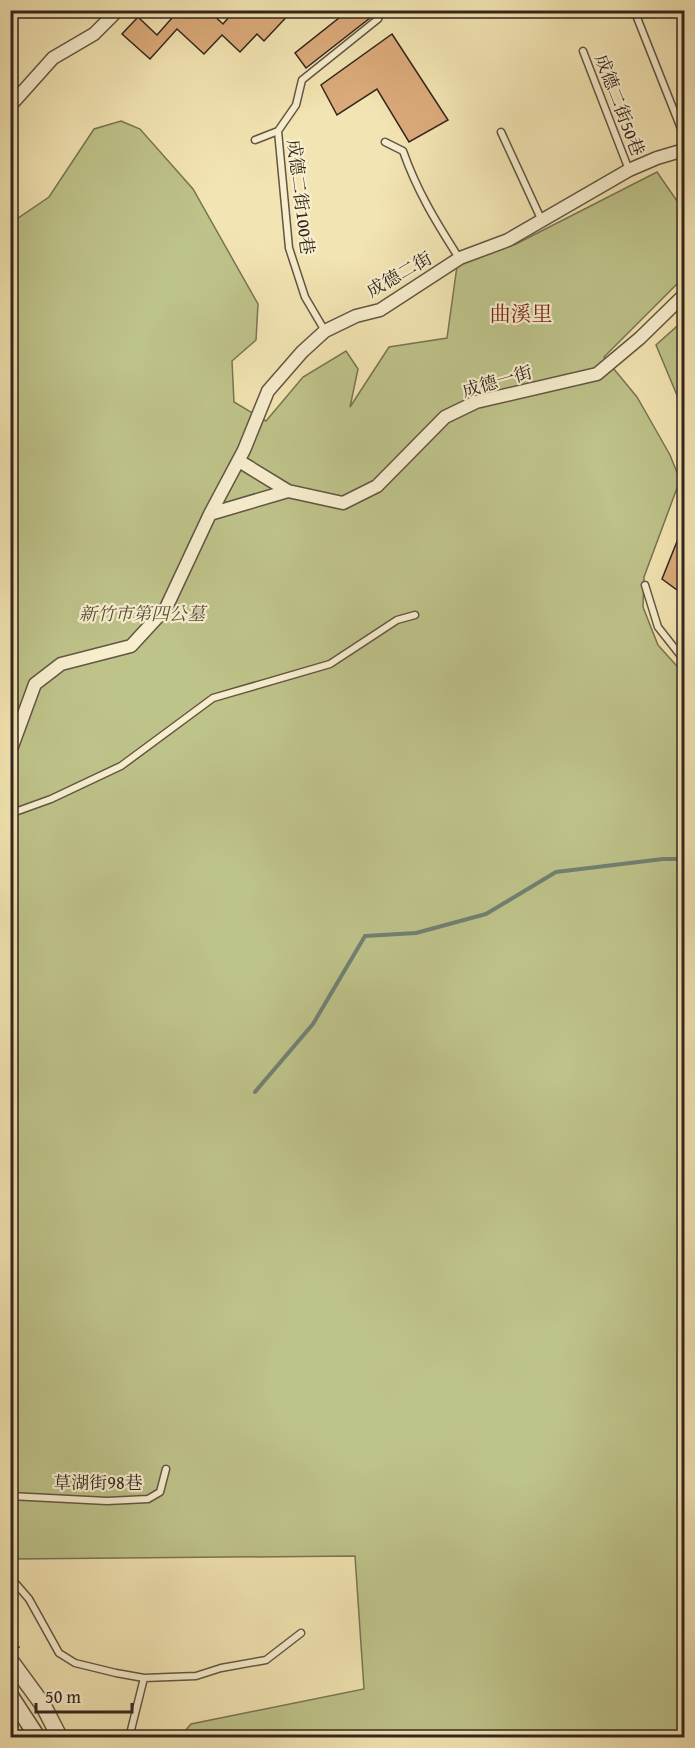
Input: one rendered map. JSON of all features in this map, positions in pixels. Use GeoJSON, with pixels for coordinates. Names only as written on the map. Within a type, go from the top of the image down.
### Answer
{"type":"FeatureCollection","features":[{"type":"Feature","properties":{"kind":"street"},"geometry":{"type":"LineString","coordinates":[[10,106],[53,57],[94,34],[118,10]]}},
{"type":"Feature","properties":{"kind":"street","name":"成德二街"},"geometry":{"type":"LineString","coordinates":[[210,514],[239,461],[268,391],[302,352],[325,332],[356,315],[380,310],[460,258],[508,240],[630,170],[657,158],[684,150]]}},
{"type":"Feature","properties":{"kind":"street","name":"成德一街"},"geometry":{"type":"LineString","coordinates":[[239,461],[288,491],[343,503],[377,486],[445,417],[476,402],[597,374],[684,295]]}},
{"type":"Feature","properties":{"kind":"street","name":"成德一街"},"geometry":{"type":"LineString","coordinates":[[210,514],[288,491]]}},
{"type":"Feature","properties":{"kind":"street"},"geometry":{"type":"LineString","coordinates":[[10,752],[36,684],[61,664],[131,646],[166,608],[210,514]]}},
{"type":"Feature","properties":{"kind":"street"},"geometry":{"type":"LineString","coordinates":[[10,1659],[43,1705],[60,1737]]}},
{"type":"Feature","properties":{"kind":"street"},"geometry":{"type":"LineString","coordinates":[[10,1695],[38,1737]]}},
{"type":"Feature","properties":{"kind":"lane"},"geometry":{"type":"LineString","coordinates":[[255,140],[278,131],[296,105],[302,80],[378,19],[382,10]]}},
{"type":"Feature","properties":{"kind":"lane"},"geometry":{"type":"LineString","coordinates":[[634,10],[684,136]]}},
{"type":"Feature","properties":{"kind":"lane","name":"成德二街50巷"},"geometry":{"type":"LineString","coordinates":[[583,51],[630,170]]}},
{"type":"Feature","properties":{"kind":"lane","name":"成德二街100巷"},"geometry":{"type":"LineString","coordinates":[[278,131],[289,248],[305,297],[325,332]]}},
{"type":"Feature","properties":{"kind":"lane"},"geometry":{"type":"LineString","coordinates":[[501,132],[542,221]]}},
{"type":"Feature","properties":{"kind":"lane"},"geometry":{"type":"LineString","coordinates":[[385,142],[403,151],[414,181],[436,222],[460,258]]}},
{"type":"Feature","properties":{"kind":"lane"},"geometry":{"type":"LineString","coordinates":[[645,585],[658,627],[684,660]]}},
{"type":"Feature","properties":{"kind":"lane"},"geometry":{"type":"LineString","coordinates":[[10,812],[51,799],[121,766],[213,698],[330,664],[397,620],[415,615]]}},
{"type":"Feature","properties":{"kind":"lane","name":"草湖街98巷"},"geometry":{"type":"LineString","coordinates":[[10,1496],[107,1501],[148,1499],[160,1492],[166,1469]]}},
{"type":"Feature","properties":{"kind":"lane"},"geometry":{"type":"LineString","coordinates":[[10,1577],[28,1599],[59,1653],[75,1663],[144,1678],[196,1676],[220,1668],[266,1660],[302,1633]]}},
{"type":"Feature","properties":{"kind":"lane"},"geometry":{"type":"LineString","coordinates":[[129,1737],[144,1678]]}},
{"type":"Feature","properties":{"kind":"lane"},"geometry":{"type":"LineString","coordinates":[[10,1706],[28,1737]]}},
{"type":"Feature","properties":{"kind":"green space","name":"新竹市第四公墓"},"geometry":{"type":"Polygon","coordinates":[[[121,121],[140,129],[193,189],[258,304],[256,340],[232,361],[234,402],[266,421],[303,377],[346,351],[358,369],[350,407],[389,347],[447,338],[457,266],[516,244],[657,172],[684,211],[684,277],[604,357],[637,397],[670,455],[680,480],[644,577],[643,607],[658,645],[684,674],[684,1737],[180,1737],[191,1724],[364,1689],[355,1556],[14,1559],[11,1557],[11,223],[49,197],[94,129],[121,121]]]}},
{"type":"Feature","properties":{"kind":"green space"},"geometry":{"type":"Polygon","coordinates":[[[684,320],[684,412],[656,345],[684,320]]]}},
{"type":"Feature","properties":{"kind":"building"},"geometry":{"type":"Polygon","coordinates":[[[179,10],[208,10],[223,24],[235,10],[293,10],[264,41],[257,34],[240,52],[222,35],[204,54],[177,29],[150,59],[122,34],[138,17],[157,35],[179,10]]]}},
{"type":"Feature","properties":{"kind":"building"},"geometry":{"type":"Polygon","coordinates":[[[349,10],[376,10],[375,14],[306,68],[295,53],[349,10]]]}},
{"type":"Feature","properties":{"kind":"building"},"geometry":{"type":"Polygon","coordinates":[[[392,34],[448,120],[409,142],[377,89],[337,115],[321,85],[392,34]]]}},
{"type":"Feature","properties":{"kind":"building"},"geometry":{"type":"Polygon","coordinates":[[[684,524],[684,595],[662,579],[684,524]]]}},
{"type":"Feature","properties":{"kind":"waterway"},"geometry":{"type":"LineString","coordinates":[[255,1092],[313,1024],[365,936],[416,933],[486,914],[556,872],[663,859],[684,859]]}},
{"type":"Feature","properties":{"kind":"district","name":"曲溪里"},"geometry":{"type":"Point","coordinates":[521,313]}}]}
